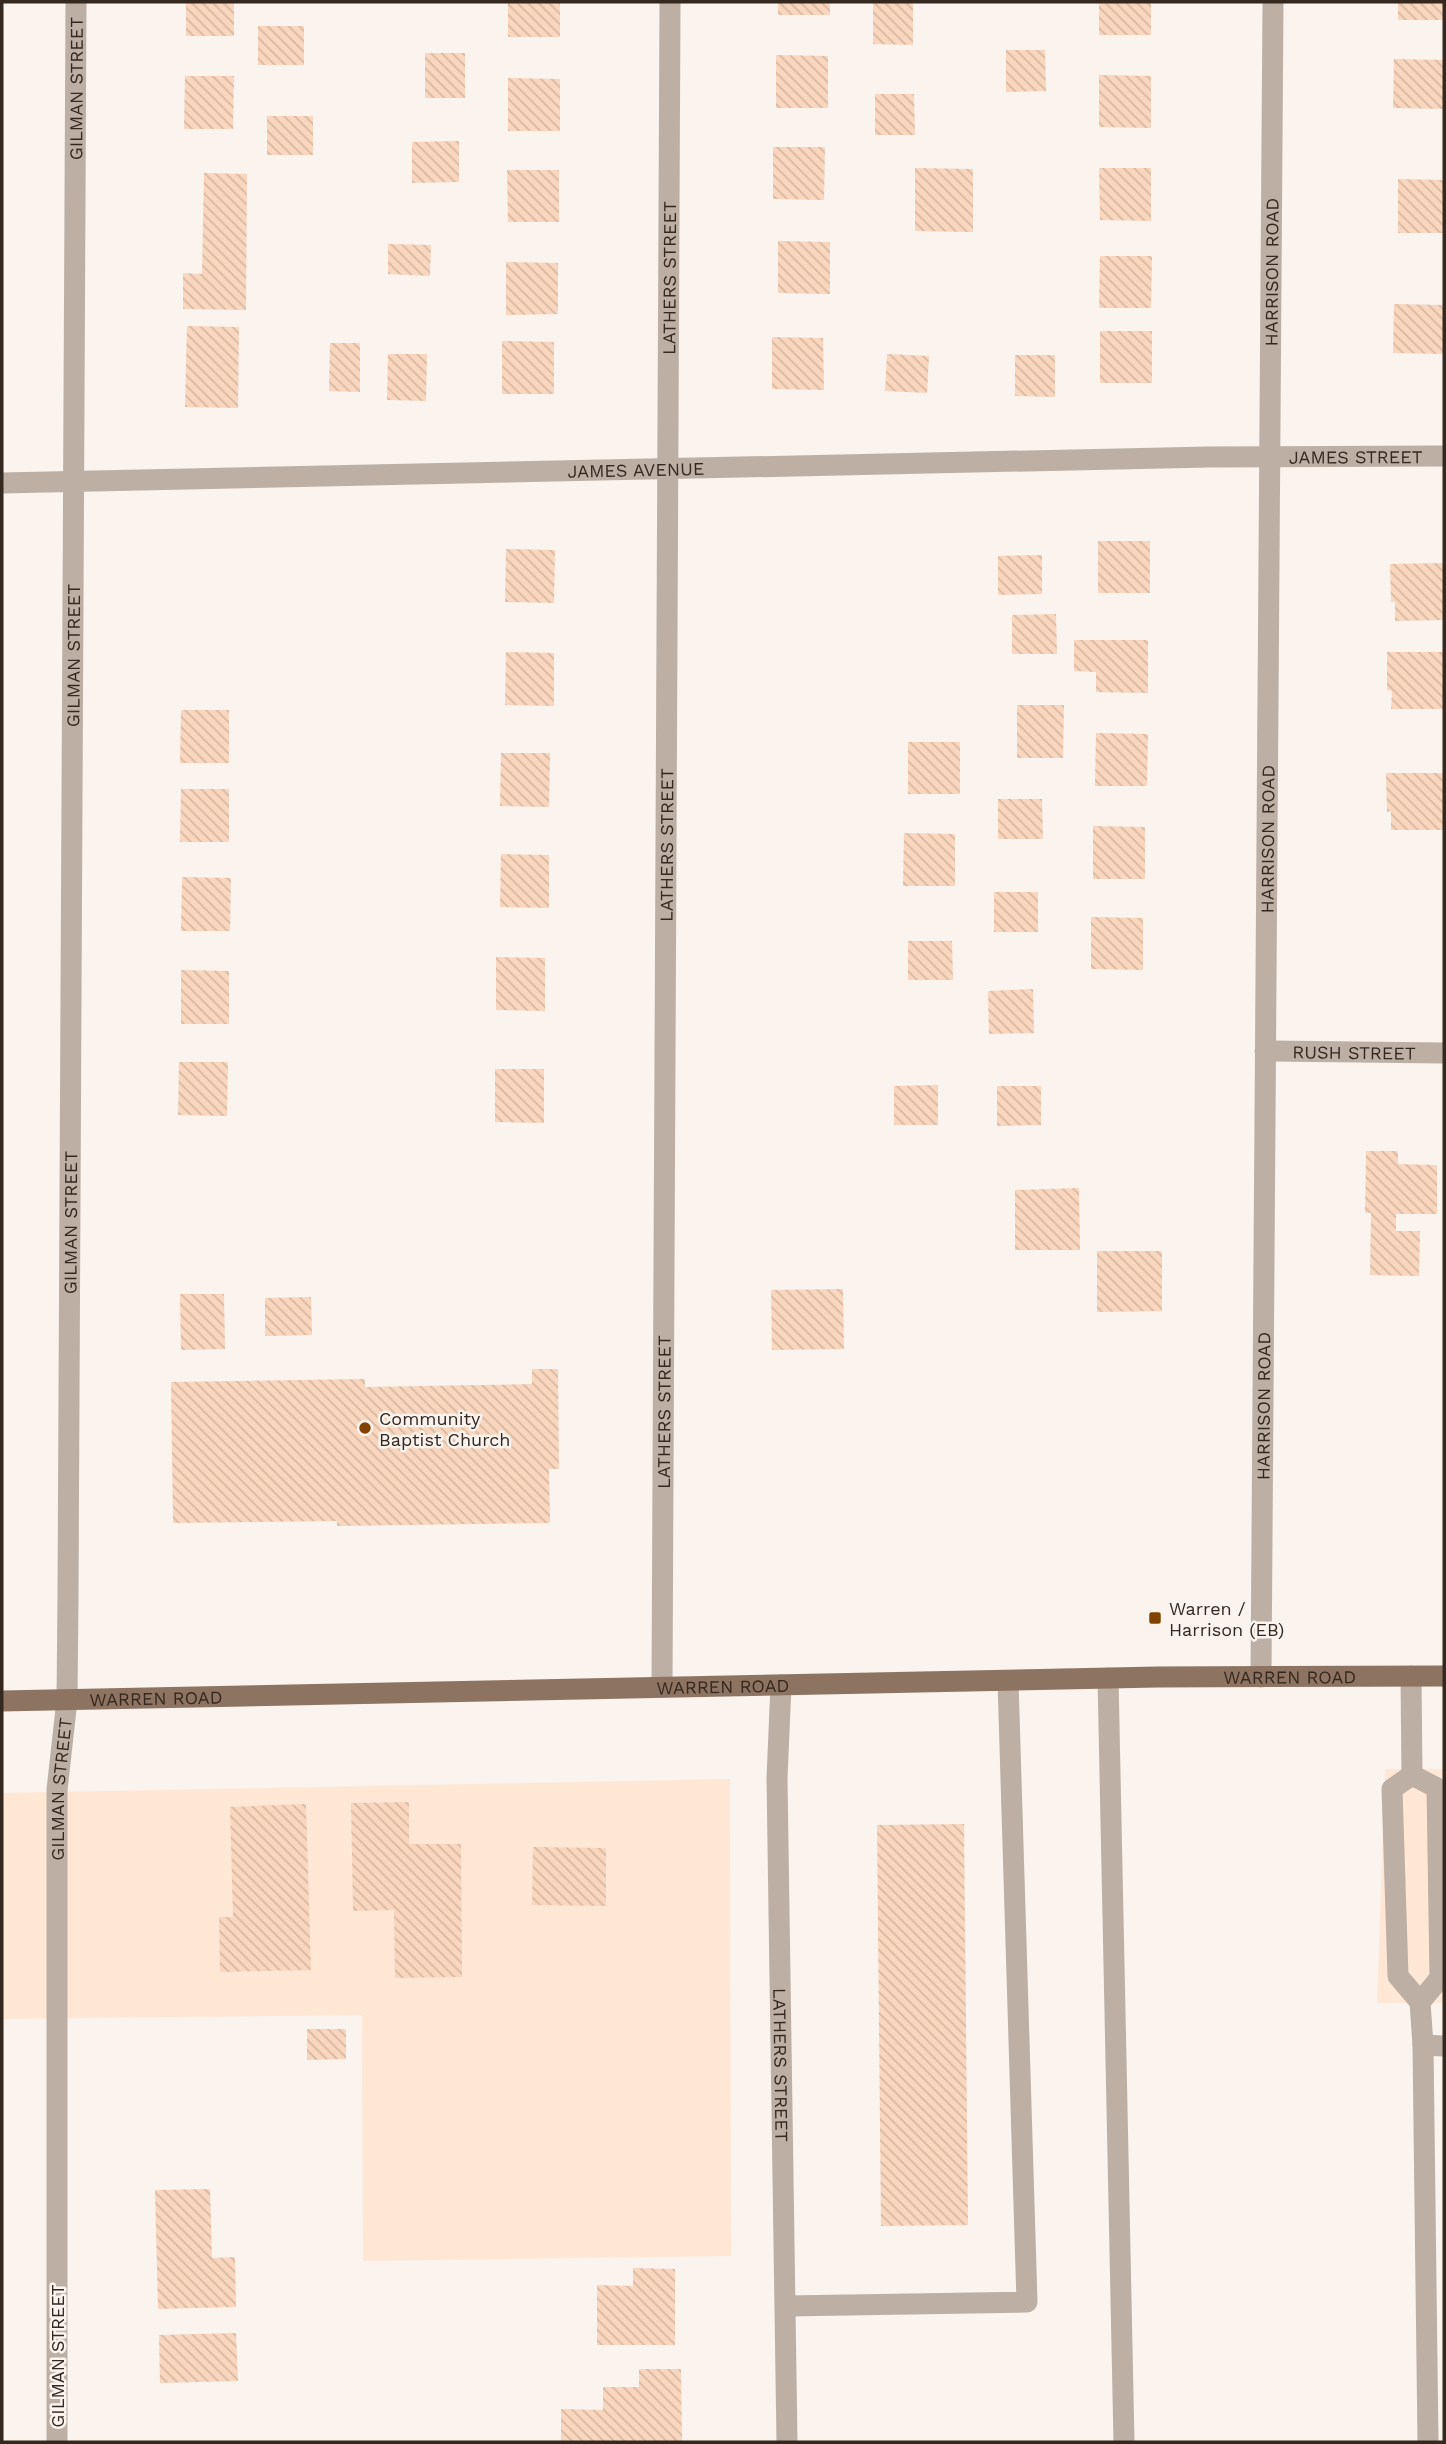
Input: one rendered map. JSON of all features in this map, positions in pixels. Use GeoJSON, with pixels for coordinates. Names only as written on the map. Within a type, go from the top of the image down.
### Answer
{"type":"FeatureCollection","features":[{"type":"Feature","properties":{"kind":"main road","name":"WARREN ROAD"},"geometry":{"type":"LineString","coordinates":[[2,1702],[1108,1678],[1444,1676]]}},
{"type":"Feature","properties":{"kind":"street","name":"GILMAN STREET"},"geometry":{"type":"LineString","coordinates":[[57,2442],[57,1790],[66,1700],[76,2]]}},
{"type":"Feature","properties":{"kind":"street","name":"LATHERS STREET"},"geometry":{"type":"LineString","coordinates":[[662,1687],[670,2]]}},
{"type":"Feature","properties":{"kind":"street","name":"HARRISON ROAD"},"geometry":{"type":"LineString","coordinates":[[1261,1676],[1273,2]]}},
{"type":"Feature","properties":{"kind":"street","name":"JAMES STREET"},"geometry":{"type":"LineString","coordinates":[[1270,458],[1444,456]]}},
{"type":"Feature","properties":{"kind":"street","name":"JAMES AVENUE"},"geometry":{"type":"LineString","coordinates":[[2,483],[1270,458]]}},
{"type":"Feature","properties":{"kind":"street","name":"RUSH STREET"},"geometry":{"type":"LineString","coordinates":[[1265,1051],[1444,1053]]}},
{"type":"Feature","properties":{"kind":"street"},"geometry":{"type":"LineString","coordinates":[[1411,1676],[1412,1775]]}},
{"type":"Feature","properties":{"kind":"street"},"geometry":{"type":"LineString","coordinates":[[1108,1678],[1124,2442]]}},
{"type":"Feature","properties":{"kind":"street"},"geometry":{"type":"LineString","coordinates":[[786,2305],[1027,2302],[1007,1681]]}},
{"type":"Feature","properties":{"kind":"street","name":"LATHERS STREET"},"geometry":{"type":"LineString","coordinates":[[781,1685],[777,1778],[788,2442]]}},
{"type":"Feature","properties":{"kind":"street"},"geometry":{"type":"LineString","coordinates":[[1412,1775],[1437,1788],[1440,1978],[1420,2002]]}},
{"type":"Feature","properties":{"kind":"street"},"geometry":{"type":"LineString","coordinates":[[1412,1775],[1392,1789],[1398,1976],[1420,2002],[1423,2045],[1428,2442]]}},
{"type":"Feature","properties":{"kind":"street"},"geometry":{"type":"LineString","coordinates":[[1423,2045],[1444,2046]]}},
{"type":"Feature","properties":{"kind":"shaded area"},"geometry":{"type":"Polygon","coordinates":[[[1385,1769],[1444,1769],[1444,2003],[1377,2003],[1385,1769]]]}},
{"type":"Feature","properties":{"kind":"shaded area"},"geometry":{"type":"Polygon","coordinates":[[[730,1779],[731,2256],[363,2261],[362,2015],[2,2019],[2,1793],[730,1779]]]}},
{"type":"Feature","properties":{"kind":"building"},"geometry":{"type":"Polygon","coordinates":[[[186,2],[234,2],[234,36],[186,36],[186,2]]]}},
{"type":"Feature","properties":{"kind":"building"},"geometry":{"type":"Polygon","coordinates":[[[508,2],[560,2],[560,37],[508,37],[508,2]]]}},
{"type":"Feature","properties":{"kind":"building"},"geometry":{"type":"Polygon","coordinates":[[[778,2],[830,2],[830,15],[778,15],[778,2]]]}},
{"type":"Feature","properties":{"kind":"building"},"geometry":{"type":"Polygon","coordinates":[[[1099,2],[1151,2],[1151,35],[1099,35],[1099,2]]]}},
{"type":"Feature","properties":{"kind":"building"},"geometry":{"type":"Polygon","coordinates":[[[1398,2],[1444,2],[1444,20],[1398,20],[1398,2]]]}},
{"type":"Feature","properties":{"kind":"building"},"geometry":{"type":"Polygon","coordinates":[[[873,3],[913,3],[913,45],[873,44],[873,3]]]}},
{"type":"Feature","properties":{"kind":"building"},"geometry":{"type":"Polygon","coordinates":[[[258,26],[304,26],[304,65],[258,65],[258,26]]]}},
{"type":"Feature","properties":{"kind":"building"},"geometry":{"type":"Polygon","coordinates":[[[1006,50],[1045,50],[1046,91],[1006,92],[1006,50]]]}},
{"type":"Feature","properties":{"kind":"building"},"geometry":{"type":"Polygon","coordinates":[[[425,53],[465,53],[465,98],[425,98],[425,53]]]}},
{"type":"Feature","properties":{"kind":"building"},"geometry":{"type":"Polygon","coordinates":[[[776,55],[828,56],[828,108],[776,108],[776,55]]]}},
{"type":"Feature","properties":{"kind":"building"},"geometry":{"type":"Polygon","coordinates":[[[1394,59],[1444,60],[1444,109],[1393,108],[1394,59]]]}},
{"type":"Feature","properties":{"kind":"building"},"geometry":{"type":"Polygon","coordinates":[[[1099,75],[1151,76],[1151,128],[1099,127],[1099,75]]]}},
{"type":"Feature","properties":{"kind":"building"},"geometry":{"type":"Polygon","coordinates":[[[185,76],[234,76],[233,129],[184,129],[185,76]]]}},
{"type":"Feature","properties":{"kind":"building"},"geometry":{"type":"Polygon","coordinates":[[[508,78],[560,79],[560,131],[508,131],[508,78]]]}},
{"type":"Feature","properties":{"kind":"building"},"geometry":{"type":"Polygon","coordinates":[[[875,94],[914,94],[915,135],[875,135],[875,94]]]}},
{"type":"Feature","properties":{"kind":"building"},"geometry":{"type":"Polygon","coordinates":[[[267,116],[313,116],[313,155],[267,155],[267,116]]]}},
{"type":"Feature","properties":{"kind":"building"},"geometry":{"type":"Polygon","coordinates":[[[459,141],[459,182],[412,183],[412,142],[459,141]]]}},
{"type":"Feature","properties":{"kind":"building"},"geometry":{"type":"Polygon","coordinates":[[[773,147],[825,147],[824,200],[773,199],[773,147]]]}},
{"type":"Feature","properties":{"kind":"building"},"geometry":{"type":"Polygon","coordinates":[[[915,168],[973,169],[973,232],[915,231],[915,168]]]}},
{"type":"Feature","properties":{"kind":"building"},"geometry":{"type":"Polygon","coordinates":[[[1099,168],[1151,168],[1151,221],[1100,220],[1099,168]]]}},
{"type":"Feature","properties":{"kind":"building"},"geometry":{"type":"Polygon","coordinates":[[[507,170],[559,170],[559,222],[508,222],[507,170]]]}},
{"type":"Feature","properties":{"kind":"building"},"geometry":{"type":"Polygon","coordinates":[[[204,173],[247,174],[246,310],[183,309],[183,273],[202,274],[204,173]]]}},
{"type":"Feature","properties":{"kind":"building"},"geometry":{"type":"Polygon","coordinates":[[[1398,179],[1444,180],[1444,233],[1398,233],[1398,179]]]}},
{"type":"Feature","properties":{"kind":"building"},"geometry":{"type":"Polygon","coordinates":[[[778,241],[830,242],[830,294],[778,293],[778,241]]]}},
{"type":"Feature","properties":{"kind":"building"},"geometry":{"type":"Polygon","coordinates":[[[388,244],[431,245],[430,276],[388,274],[388,244]]]}},
{"type":"Feature","properties":{"kind":"building"},"geometry":{"type":"Polygon","coordinates":[[[1100,256],[1152,256],[1151,308],[1099,308],[1100,256]]]}},
{"type":"Feature","properties":{"kind":"building"},"geometry":{"type":"Polygon","coordinates":[[[506,262],[558,263],[558,314],[506,315],[506,262]]]}},
{"type":"Feature","properties":{"kind":"building"},"geometry":{"type":"Polygon","coordinates":[[[1394,304],[1444,305],[1444,354],[1393,353],[1394,304]]]}},
{"type":"Feature","properties":{"kind":"building"},"geometry":{"type":"Polygon","coordinates":[[[187,326],[239,327],[238,408],[185,407],[187,326]]]}},
{"type":"Feature","properties":{"kind":"building"},"geometry":{"type":"Polygon","coordinates":[[[1100,331],[1152,331],[1152,383],[1100,383],[1100,331]]]}},
{"type":"Feature","properties":{"kind":"building"},"geometry":{"type":"Polygon","coordinates":[[[772,337],[823,338],[824,390],[772,389],[772,337]]]}},
{"type":"Feature","properties":{"kind":"building"},"geometry":{"type":"Polygon","coordinates":[[[502,341],[554,342],[554,394],[502,394],[502,341]]]}},
{"type":"Feature","properties":{"kind":"building"},"geometry":{"type":"Polygon","coordinates":[[[330,343],[360,343],[360,392],[329,391],[330,343]]]}},
{"type":"Feature","properties":{"kind":"building"},"geometry":{"type":"Polygon","coordinates":[[[388,354],[427,354],[426,401],[387,400],[388,354]]]}},
{"type":"Feature","properties":{"kind":"building"},"geometry":{"type":"Polygon","coordinates":[[[887,354],[929,356],[927,393],[885,391],[887,354]]]}},
{"type":"Feature","properties":{"kind":"building"},"geometry":{"type":"Polygon","coordinates":[[[1015,355],[1055,355],[1055,397],[1015,396],[1015,355]]]}},
{"type":"Feature","properties":{"kind":"building"},"geometry":{"type":"Polygon","coordinates":[[[1098,541],[1150,541],[1150,593],[1098,593],[1098,541]]]}},
{"type":"Feature","properties":{"kind":"building"},"geometry":{"type":"Polygon","coordinates":[[[506,549],[555,550],[554,603],[505,602],[506,549]]]}},
{"type":"Feature","properties":{"kind":"building"},"geometry":{"type":"Polygon","coordinates":[[[1042,555],[1042,594],[998,595],[998,556],[1042,555]]]}},
{"type":"Feature","properties":{"kind":"building"},"geometry":{"type":"Polygon","coordinates":[[[1444,563],[1444,620],[1395,621],[1395,602],[1391,602],[1390,564],[1444,563]]]}},
{"type":"Feature","properties":{"kind":"building"},"geometry":{"type":"Polygon","coordinates":[[[1056,614],[1057,654],[1012,654],[1012,615],[1056,614]]]}},
{"type":"Feature","properties":{"kind":"building"},"geometry":{"type":"Polygon","coordinates":[[[1074,640],[1148,640],[1148,693],[1096,692],[1096,672],[1074,671],[1074,640]]]}},
{"type":"Feature","properties":{"kind":"building"},"geometry":{"type":"Polygon","coordinates":[[[506,652],[554,653],[554,706],[505,705],[506,652]]]}},
{"type":"Feature","properties":{"kind":"building"},"geometry":{"type":"Polygon","coordinates":[[[1387,652],[1443,652],[1444,709],[1391,709],[1392,691],[1387,690],[1387,652]]]}},
{"type":"Feature","properties":{"kind":"building"},"geometry":{"type":"Polygon","coordinates":[[[1017,705],[1064,705],[1063,758],[1017,758],[1017,705]]]}},
{"type":"Feature","properties":{"kind":"building"},"geometry":{"type":"Polygon","coordinates":[[[181,710],[229,710],[229,763],[180,763],[181,710]]]}},
{"type":"Feature","properties":{"kind":"building"},"geometry":{"type":"Polygon","coordinates":[[[1096,733],[1148,734],[1147,786],[1095,786],[1096,733]]]}},
{"type":"Feature","properties":{"kind":"building"},"geometry":{"type":"Polygon","coordinates":[[[908,742],[960,742],[960,794],[908,794],[908,742]]]}},
{"type":"Feature","properties":{"kind":"building"},"geometry":{"type":"Polygon","coordinates":[[[501,753],[550,753],[549,807],[500,806],[501,753]]]}},
{"type":"Feature","properties":{"kind":"building"},"geometry":{"type":"Polygon","coordinates":[[[1386,773],[1443,773],[1444,830],[1391,830],[1391,811],[1387,812],[1386,773]]]}},
{"type":"Feature","properties":{"kind":"building"},"geometry":{"type":"Polygon","coordinates":[[[181,789],[229,789],[229,842],[180,842],[181,789]]]}},
{"type":"Feature","properties":{"kind":"building"},"geometry":{"type":"Polygon","coordinates":[[[998,799],[1042,799],[1043,839],[998,839],[998,799]]]}},
{"type":"Feature","properties":{"kind":"building"},"geometry":{"type":"Polygon","coordinates":[[[1093,826],[1145,827],[1145,879],[1093,879],[1093,826]]]}},
{"type":"Feature","properties":{"kind":"building"},"geometry":{"type":"Polygon","coordinates":[[[904,833],[955,834],[955,886],[903,886],[904,833]]]}},
{"type":"Feature","properties":{"kind":"building"},"geometry":{"type":"Polygon","coordinates":[[[501,854],[549,855],[549,908],[500,907],[501,854]]]}},
{"type":"Feature","properties":{"kind":"building"},"geometry":{"type":"Polygon","coordinates":[[[182,877],[231,878],[230,931],[181,931],[182,877]]]}},
{"type":"Feature","properties":{"kind":"building"},"geometry":{"type":"Polygon","coordinates":[[[994,892],[1038,892],[1038,932],[994,932],[994,892]]]}},
{"type":"Feature","properties":{"kind":"building"},"geometry":{"type":"Polygon","coordinates":[[[1091,917],[1143,918],[1143,970],[1091,969],[1091,917]]]}},
{"type":"Feature","properties":{"kind":"building"},"geometry":{"type":"Polygon","coordinates":[[[908,941],[952,941],[953,980],[908,980],[908,941]]]}},
{"type":"Feature","properties":{"kind":"building"},"geometry":{"type":"Polygon","coordinates":[[[496,957],[545,958],[545,1011],[496,1010],[496,957]]]}},
{"type":"Feature","properties":{"kind":"building"},"geometry":{"type":"Polygon","coordinates":[[[181,970],[229,971],[229,1024],[181,1024],[181,970]]]}},
{"type":"Feature","properties":{"kind":"building"},"geometry":{"type":"Polygon","coordinates":[[[1033,989],[1034,1033],[989,1034],[988,991],[1033,989]]]}},
{"type":"Feature","properties":{"kind":"building"},"geometry":{"type":"Polygon","coordinates":[[[179,1062],[228,1062],[227,1116],[178,1115],[179,1062]]]}},
{"type":"Feature","properties":{"kind":"building"},"geometry":{"type":"Polygon","coordinates":[[[495,1069],[544,1069],[544,1123],[495,1122],[495,1069]]]}},
{"type":"Feature","properties":{"kind":"building"},"geometry":{"type":"Polygon","coordinates":[[[938,1085],[938,1125],[894,1125],[894,1086],[938,1085]]]}},
{"type":"Feature","properties":{"kind":"building"},"geometry":{"type":"Polygon","coordinates":[[[997,1086],[1041,1086],[1041,1125],[997,1126],[997,1086]]]}},
{"type":"Feature","properties":{"kind":"building"},"geometry":{"type":"Polygon","coordinates":[[[1366,1151],[1398,1151],[1398,1164],[1437,1165],[1437,1214],[1396,1214],[1396,1231],[1420,1231],[1419,1276],[1370,1275],[1371,1213],[1365,1213],[1366,1151]]]}},
{"type":"Feature","properties":{"kind":"building"},"geometry":{"type":"Polygon","coordinates":[[[1079,1188],[1080,1250],[1015,1250],[1015,1190],[1079,1188]]]}},
{"type":"Feature","properties":{"kind":"building"},"geometry":{"type":"Polygon","coordinates":[[[1097,1251],[1162,1251],[1162,1311],[1097,1312],[1097,1251]]]}},
{"type":"Feature","properties":{"kind":"building"},"geometry":{"type":"Polygon","coordinates":[[[843,1289],[844,1349],[772,1350],[771,1290],[843,1289]]]}},
{"type":"Feature","properties":{"kind":"building"},"geometry":{"type":"Polygon","coordinates":[[[180,1294],[224,1294],[225,1349],[181,1350],[180,1294]]]}},
{"type":"Feature","properties":{"kind":"building"},"geometry":{"type":"Polygon","coordinates":[[[311,1297],[312,1335],[265,1336],[265,1298],[311,1297]]]}},
{"type":"Feature","properties":{"kind":"building","name":"Community Baptist Church"},"geometry":{"type":"Polygon","coordinates":[[[532,1369],[558,1369],[559,1469],[549,1469],[550,1523],[337,1526],[337,1521],[173,1523],[171,1382],[365,1379],[365,1387],[532,1384],[532,1369]]]}},
{"type":"Feature","properties":{"kind":"building"},"geometry":{"type":"Polygon","coordinates":[[[409,1802],[409,1844],[461,1844],[462,1977],[395,1978],[394,1910],[353,1911],[351,1803],[409,1802]]]}},
{"type":"Feature","properties":{"kind":"building"},"geometry":{"type":"Polygon","coordinates":[[[306,1804],[311,1970],[220,1972],[219,1917],[233,1917],[230,1807],[306,1804]]]}},
{"type":"Feature","properties":{"kind":"building"},"geometry":{"type":"Polygon","coordinates":[[[964,1824],[968,2225],[881,2226],[877,1825],[964,1824]]]}},
{"type":"Feature","properties":{"kind":"building"},"geometry":{"type":"Polygon","coordinates":[[[533,1847],[606,1848],[606,1906],[532,1905],[533,1847]]]}},
{"type":"Feature","properties":{"kind":"building"},"geometry":{"type":"Polygon","coordinates":[[[307,2029],[346,2029],[346,2059],[307,2060],[307,2029]]]}},
{"type":"Feature","properties":{"kind":"building"},"geometry":{"type":"Polygon","coordinates":[[[210,2189],[212,2258],[235,2257],[236,2307],[158,2309],[155,2190],[210,2189]]]}},
{"type":"Feature","properties":{"kind":"building"},"geometry":{"type":"Polygon","coordinates":[[[633,2268],[675,2269],[675,2345],[597,2345],[597,2285],[633,2286],[633,2268]]]}},
{"type":"Feature","properties":{"kind":"building"},"geometry":{"type":"Polygon","coordinates":[[[236,2333],[238,2381],[160,2383],[159,2335],[236,2333]]]}},
{"type":"Feature","properties":{"kind":"building"},"geometry":{"type":"Polygon","coordinates":[[[639,2369],[681,2369],[682,2441],[561,2442],[561,2409],[603,2410],[603,2387],[639,2387],[639,2369]]]}},
{"type":"Feature","properties":{"kind":"place","name":"Community Baptist Church"},"geometry":{"type":"Point","coordinates":[365,1428]}},
{"type":"Feature","properties":{"kind":"place","name":"Warren / Harrison (EB)"},"geometry":{"type":"Point","coordinates":[1155,1618]}}]}
